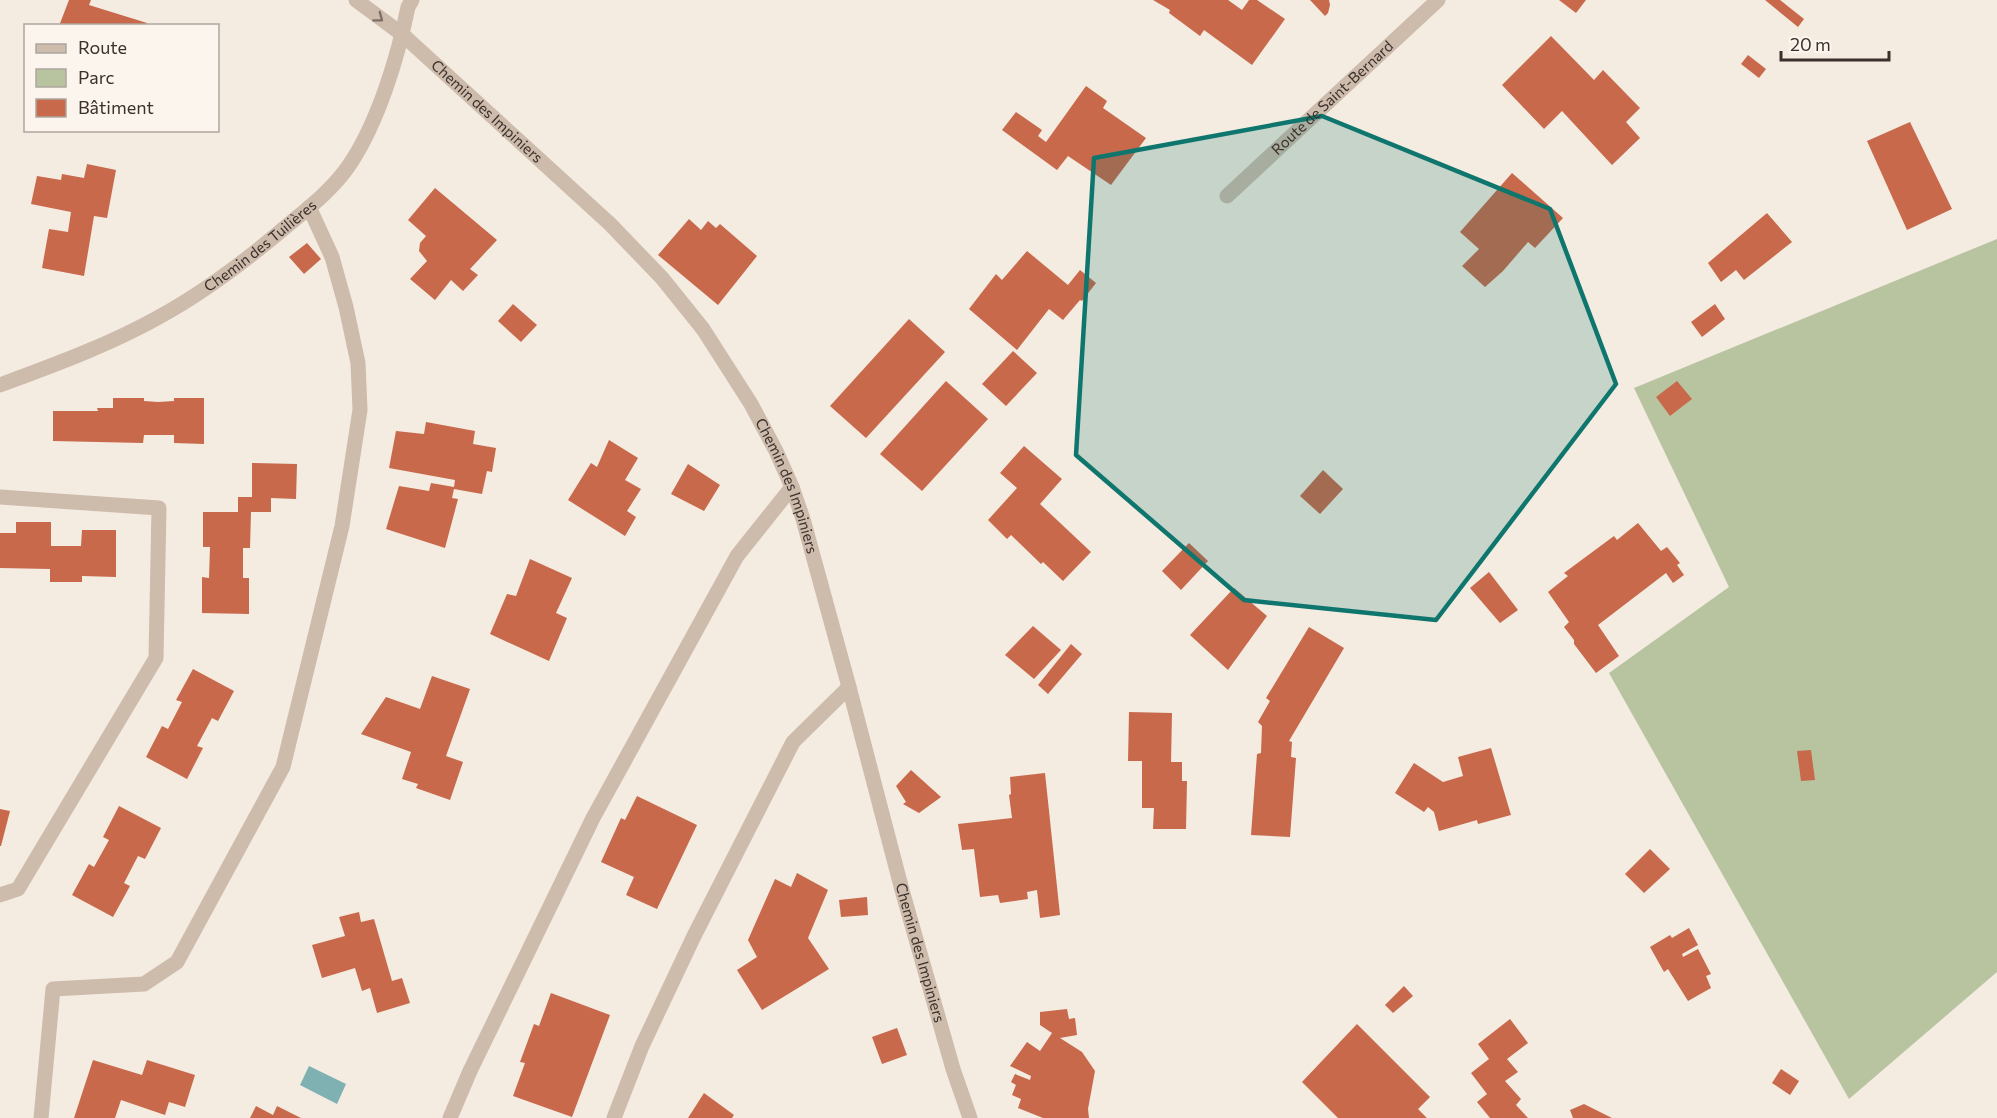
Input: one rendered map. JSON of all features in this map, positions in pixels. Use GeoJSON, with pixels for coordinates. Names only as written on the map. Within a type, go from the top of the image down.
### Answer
{"type":"FeatureCollection","features":[{"type":"Feature","properties":{"kind":"street","name":"Chemin des Impiniers"},"geometry":{"type":"LineString","coordinates":[[356,0],[403,35],[610,224],[662,278],[703,329],[751,404],[776,451],[803,519],[902,890],[953,1069],[970,1118]]}},
{"type":"Feature","properties":{"kind":"street","name":"Chemin des Tuilières"},"geometry":{"type":"LineString","coordinates":[[0,385],[72,359],[158,318],[210,286],[256,253],[309,207],[349,166],[368,132],[397,57],[408,7],[412,0]]}},
{"type":"Feature","properties":{"kind":"street","name":"Route de Saint-Bernard"},"geometry":{"type":"LineString","coordinates":[[1227,196],[1438,0]]}},
{"type":"Feature","properties":{"kind":"street"},"geometry":{"type":"LineString","coordinates":[[42,1118],[53,989],[144,984],[177,962],[283,767],[342,526],[360,410],[358,363],[346,307],[332,256],[309,207]]}},
{"type":"Feature","properties":{"kind":"street"},"geometry":{"type":"LineString","coordinates":[[450,1118],[470,1071],[593,818],[737,556],[792,487]]}},
{"type":"Feature","properties":{"kind":"street"},"geometry":{"type":"LineString","coordinates":[[0,497],[159,508],[156,658],[18,889],[0,895]]}},
{"type":"Feature","properties":{"kind":"street"},"geometry":{"type":"LineString","coordinates":[[614,1118],[642,1046],[689,946],[793,742],[849,687]]}},
{"type":"Feature","properties":{"kind":"highlighted area"},"geometry":{"type":"Polygon","coordinates":[[[1322,116],[1550,209],[1616,384],[1436,620],[1244,600],[1076,455],[1094,158],[1322,116]]]}},
{"type":"Feature","properties":{"kind":"green space"},"geometry":{"type":"Polygon","coordinates":[[[1997,239],[1997,972],[1849,1099],[1609,673],[1729,587],[1634,388],[1997,239]]]}},
{"type":"Feature","properties":{"kind":"water"},"geometry":{"type":"Polygon","coordinates":[[[309,1066],[346,1084],[337,1104],[300,1085],[309,1066]]]}},
{"type":"Feature","properties":{"kind":"building"},"geometry":{"type":"Polygon","coordinates":[[[69,0],[91,0],[89,5],[147,23],[147,24],[60,24],[69,0]]]}},
{"type":"Feature","properties":{"kind":"building"},"geometry":{"type":"Polygon","coordinates":[[[1153,0],[1228,0],[1242,10],[1249,0],[1257,0],[1285,19],[1252,65],[1204,30],[1200,36],[1169,13],[1170,10],[1153,0]]]}},
{"type":"Feature","properties":{"kind":"building"},"geometry":{"type":"Polygon","coordinates":[[[1310,0],[1329,0],[1328,13],[1325,16],[1310,0]]]}},
{"type":"Feature","properties":{"kind":"building"},"geometry":{"type":"Polygon","coordinates":[[[1559,0],[1586,0],[1576,13],[1559,0]]]}},
{"type":"Feature","properties":{"kind":"building"},"geometry":{"type":"Polygon","coordinates":[[[1765,0],[1780,0],[1804,19],[1798,27],[1765,0]]]}},
{"type":"Feature","properties":{"kind":"building"},"geometry":{"type":"Polygon","coordinates":[[[1551,36],[1594,80],[1603,70],[1640,108],[1626,122],[1640,138],[1612,165],[1562,111],[1544,129],[1502,85],[1551,36]]]}},
{"type":"Feature","properties":{"kind":"building"},"geometry":{"type":"Polygon","coordinates":[[[1748,55],[1766,69],[1759,78],[1741,64],[1748,55]]]}},
{"type":"Feature","properties":{"kind":"building"},"geometry":{"type":"Polygon","coordinates":[[[1086,86],[1107,101],[1103,108],[1146,138],[1111,185],[1068,156],[1057,170],[1002,130],[1016,112],[1042,130],[1038,136],[1046,142],[1086,86]]]}},
{"type":"Feature","properties":{"kind":"building"},"geometry":{"type":"Polygon","coordinates":[[[1910,122],[1952,209],[1907,230],[1867,141],[1910,122]]]}},
{"type":"Feature","properties":{"kind":"building"},"geometry":{"type":"Polygon","coordinates":[[[87,164],[116,170],[107,218],[94,216],[84,276],[42,268],[49,229],[68,232],[71,212],[31,204],[37,176],[61,180],[62,174],[84,178],[87,164]]]}},
{"type":"Feature","properties":{"kind":"building"},"geometry":{"type":"Polygon","coordinates":[[[1512,173],[1563,218],[1535,248],[1528,242],[1503,271],[1485,287],[1462,266],[1479,249],[1460,232],[1512,173]]]}},
{"type":"Feature","properties":{"kind":"building"},"geometry":{"type":"Polygon","coordinates":[[[435,188],[497,240],[470,269],[478,275],[463,291],[451,280],[435,300],[410,279],[427,261],[419,251],[420,243],[426,236],[408,220],[435,188]]]}},
{"type":"Feature","properties":{"kind":"building"},"geometry":{"type":"Polygon","coordinates":[[[1767,213],[1792,242],[1744,280],[1736,270],[1721,282],[1708,263],[1767,213]]]}},
{"type":"Feature","properties":{"kind":"building"},"geometry":{"type":"Polygon","coordinates":[[[689,219],[701,230],[708,221],[716,228],[720,224],[757,256],[718,305],[658,255],[689,219]]]}},
{"type":"Feature","properties":{"kind":"building"},"geometry":{"type":"Polygon","coordinates":[[[307,243],[321,259],[304,274],[289,257],[307,243]]]}},
{"type":"Feature","properties":{"kind":"building"},"geometry":{"type":"Polygon","coordinates":[[[1027,251],[1068,285],[1080,270],[1096,283],[1063,320],[1049,309],[1017,350],[969,309],[996,274],[1002,280],[1027,251]]]}},
{"type":"Feature","properties":{"kind":"building"},"geometry":{"type":"Polygon","coordinates":[[[513,304],[537,325],[521,342],[498,321],[513,304]]]}},
{"type":"Feature","properties":{"kind":"building"},"geometry":{"type":"Polygon","coordinates":[[[1715,304],[1725,319],[1702,337],[1691,322],[1715,304]]]}},
{"type":"Feature","properties":{"kind":"building"},"geometry":{"type":"Polygon","coordinates":[[[909,319],[945,352],[866,438],[830,406],[909,319]]]}},
{"type":"Feature","properties":{"kind":"building"},"geometry":{"type":"Polygon","coordinates":[[[1013,351],[1037,373],[1006,406],[982,384],[1013,351]]]}},
{"type":"Feature","properties":{"kind":"building"},"geometry":{"type":"Polygon","coordinates":[[[946,381],[988,419],[922,491],[880,454],[946,381]]]}},
{"type":"Feature","properties":{"kind":"building"},"geometry":{"type":"Polygon","coordinates":[[[1677,381],[1692,399],[1670,416],[1656,397],[1677,381]]]}},
{"type":"Feature","properties":{"kind":"building"},"geometry":{"type":"Polygon","coordinates":[[[113,398],[144,398],[144,401],[158,402],[174,401],[174,398],[204,398],[204,444],[174,443],[174,435],[144,435],[143,443],[53,441],[53,411],[98,411],[97,408],[113,408],[113,398]]]}},
{"type":"Feature","properties":{"kind":"building"},"geometry":{"type":"Polygon","coordinates":[[[426,422],[475,431],[473,444],[496,448],[492,472],[487,471],[482,494],[454,489],[452,498],[458,499],[445,548],[386,529],[399,486],[429,491],[431,483],[454,487],[455,480],[389,468],[396,431],[424,434],[426,422]]]}},
{"type":"Feature","properties":{"kind":"building"},"geometry":{"type":"Polygon","coordinates":[[[609,440],[638,458],[625,480],[641,489],[627,511],[636,517],[625,536],[568,500],[591,463],[597,467],[609,440]]]}},
{"type":"Feature","properties":{"kind":"building"},"geometry":{"type":"Polygon","coordinates":[[[1024,446],[1062,479],[1040,504],[1091,552],[1063,581],[1043,562],[1041,564],[1011,535],[1007,539],[988,520],[1017,488],[1000,473],[1024,446]]]}},
{"type":"Feature","properties":{"kind":"building"},"geometry":{"type":"Polygon","coordinates":[[[252,463],[297,464],[296,499],[271,498],[271,512],[251,512],[250,548],[243,548],[243,578],[249,578],[249,614],[202,613],[202,577],[209,578],[210,547],[203,547],[203,512],[238,512],[238,497],[252,497],[252,463]]]}},
{"type":"Feature","properties":{"kind":"building"},"geometry":{"type":"Polygon","coordinates":[[[688,464],[720,485],[704,511],[671,494],[688,464]]]}},
{"type":"Feature","properties":{"kind":"building"},"geometry":{"type":"Polygon","coordinates":[[[1323,470],[1343,489],[1320,514],[1300,496],[1323,470]]]}},
{"type":"Feature","properties":{"kind":"building"},"geometry":{"type":"Polygon","coordinates":[[[16,522],[51,522],[51,546],[81,546],[82,530],[116,530],[116,577],[82,576],[82,582],[50,582],[50,569],[0,568],[0,533],[16,533],[16,522]]]}},
{"type":"Feature","properties":{"kind":"building"},"geometry":{"type":"Polygon","coordinates":[[[1638,523],[1661,551],[1667,547],[1680,563],[1677,565],[1684,575],[1673,583],[1666,573],[1598,625],[1619,656],[1596,673],[1574,644],[1574,640],[1564,627],[1569,622],[1548,592],[1568,576],[1564,573],[1614,536],[1617,540],[1638,523]]]}},
{"type":"Feature","properties":{"kind":"building"},"geometry":{"type":"Polygon","coordinates":[[[1189,543],[1208,561],[1181,590],[1162,571],[1189,543]]]}},
{"type":"Feature","properties":{"kind":"building"},"geometry":{"type":"Polygon","coordinates":[[[530,559],[572,578],[556,613],[567,618],[549,661],[490,634],[507,594],[516,596],[530,559]]]}},
{"type":"Feature","properties":{"kind":"building"},"geometry":{"type":"Polygon","coordinates":[[[1489,572],[1518,610],[1500,623],[1470,588],[1489,572]]]}},
{"type":"Feature","properties":{"kind":"building"},"geometry":{"type":"Polygon","coordinates":[[[1234,588],[1267,616],[1228,670],[1190,635],[1234,588]]]}},
{"type":"Feature","properties":{"kind":"building"},"geometry":{"type":"Polygon","coordinates":[[[1033,626],[1061,650],[1034,679],[1005,655],[1033,626]]]}},
{"type":"Feature","properties":{"kind":"building"},"geometry":{"type":"Polygon","coordinates":[[[1309,627],[1344,648],[1289,741],[1292,742],[1291,757],[1296,758],[1290,837],[1251,835],[1257,754],[1261,753],[1262,726],[1258,722],[1270,701],[1266,698],[1309,627]]]}},
{"type":"Feature","properties":{"kind":"building"},"geometry":{"type":"Polygon","coordinates":[[[1071,644],[1082,654],[1048,694],[1038,685],[1071,644]]]}},
{"type":"Feature","properties":{"kind":"building"},"geometry":{"type":"Polygon","coordinates":[[[193,669],[234,691],[218,721],[212,718],[197,746],[203,748],[187,779],[146,757],[162,726],[168,729],[182,702],[176,700],[193,669]]]}},
{"type":"Feature","properties":{"kind":"building"},"geometry":{"type":"Polygon","coordinates":[[[432,676],[470,689],[446,756],[463,762],[450,800],[416,788],[418,784],[402,779],[411,752],[361,734],[386,697],[420,709],[432,676]]]}},
{"type":"Feature","properties":{"kind":"building"},"geometry":{"type":"Polygon","coordinates":[[[1129,712],[1172,713],[1171,762],[1182,762],[1182,781],[1187,781],[1186,829],[1153,829],[1154,808],[1142,808],[1142,761],[1128,761],[1129,712]]]}},
{"type":"Feature","properties":{"kind":"building"},"geometry":{"type":"Polygon","coordinates":[[[1491,748],[1511,815],[1478,824],[1477,820],[1439,831],[1434,812],[1428,807],[1424,812],[1395,793],[1414,763],[1443,782],[1463,776],[1458,757],[1491,748]]]}},
{"type":"Feature","properties":{"kind":"building"},"geometry":{"type":"Polygon","coordinates":[[[1811,750],[1815,780],[1801,781],[1797,751],[1811,750]]]}},
{"type":"Feature","properties":{"kind":"building"},"geometry":{"type":"Polygon","coordinates":[[[911,770],[941,797],[919,813],[903,804],[906,802],[896,786],[911,770]]]}},
{"type":"Feature","properties":{"kind":"building"},"geometry":{"type":"Polygon","coordinates":[[[1045,773],[1060,915],[1040,918],[1037,890],[1027,892],[1028,899],[1000,903],[998,895],[980,897],[974,849],[962,850],[958,824],[1012,818],[1009,795],[1011,794],[1010,777],[1045,773]]]}},
{"type":"Feature","properties":{"kind":"building"},"geometry":{"type":"Polygon","coordinates":[[[637,796],[697,825],[657,909],[626,895],[634,877],[601,862],[621,818],[625,820],[637,796]]]}},
{"type":"Feature","properties":{"kind":"building"},"geometry":{"type":"Polygon","coordinates":[[[119,806],[161,828],[145,859],[138,856],[124,883],[130,886],[113,917],[72,895],[89,864],[94,867],[109,840],[103,837],[119,806]]]}},
{"type":"Feature","properties":{"kind":"building"},"geometry":{"type":"Polygon","coordinates":[[[0,809],[10,811],[1,846],[0,846],[0,809]]]}},
{"type":"Feature","properties":{"kind":"building"},"geometry":{"type":"Polygon","coordinates":[[[1650,849],[1670,869],[1644,893],[1625,874],[1650,849]]]}},
{"type":"Feature","properties":{"kind":"building"},"geometry":{"type":"Polygon","coordinates":[[[797,873],[828,890],[808,938],[829,969],[762,1010],[737,970],[757,957],[748,940],[775,879],[791,887],[797,873]]]}},
{"type":"Feature","properties":{"kind":"building"},"geometry":{"type":"Polygon","coordinates":[[[867,897],[868,915],[841,917],[839,900],[867,897]]]}},
{"type":"Feature","properties":{"kind":"building"},"geometry":{"type":"Polygon","coordinates":[[[359,912],[361,922],[374,919],[392,981],[402,978],[410,1003],[377,1013],[370,988],[362,991],[355,968],[322,978],[312,945],[345,936],[339,917],[359,912]]]}},
{"type":"Feature","properties":{"kind":"building"},"geometry":{"type":"Polygon","coordinates":[[[1689,928],[1698,945],[1682,954],[1683,957],[1698,949],[1711,974],[1706,976],[1711,988],[1688,1001],[1668,969],[1664,972],[1650,947],[1670,935],[1672,938],[1689,928]]]}},
{"type":"Feature","properties":{"kind":"building"},"geometry":{"type":"Polygon","coordinates":[[[1404,986],[1413,996],[1393,1013],[1385,1005],[1404,986]]]}},
{"type":"Feature","properties":{"kind":"building"},"geometry":{"type":"Polygon","coordinates":[[[551,993],[610,1015],[572,1117],[513,1096],[525,1063],[520,1062],[534,1024],[539,1026],[551,993]]]}},
{"type":"Feature","properties":{"kind":"building"},"geometry":{"type":"Polygon","coordinates":[[[1067,1009],[1069,1019],[1075,1018],[1077,1035],[1060,1038],[1082,1052],[1095,1071],[1088,1109],[1089,1118],[1043,1118],[1018,1108],[1021,1099],[1012,1095],[1016,1085],[1011,1082],[1015,1074],[1030,1080],[1031,1076],[1010,1066],[1027,1042],[1040,1051],[1052,1033],[1040,1025],[1040,1012],[1067,1009]]]}},
{"type":"Feature","properties":{"kind":"building"},"geometry":{"type":"Polygon","coordinates":[[[1510,1019],[1528,1043],[1507,1059],[1518,1072],[1505,1081],[1521,1099],[1516,1105],[1528,1118],[1490,1118],[1477,1102],[1487,1094],[1471,1073],[1489,1059],[1478,1044],[1510,1019]]]}},
{"type":"Feature","properties":{"kind":"building"},"geometry":{"type":"Polygon","coordinates":[[[1357,1024],[1430,1097],[1418,1109],[1427,1118],[1338,1118],[1302,1082],[1357,1024]]]}},
{"type":"Feature","properties":{"kind":"building"},"geometry":{"type":"Polygon","coordinates":[[[897,1028],[907,1055],[882,1064],[872,1037],[897,1028]]]}},
{"type":"Feature","properties":{"kind":"building"},"geometry":{"type":"Polygon","coordinates":[[[93,1060],[142,1075],[147,1060],[195,1075],[185,1107],[169,1102],[165,1115],[121,1100],[115,1118],[74,1118],[93,1060]]]}},
{"type":"Feature","properties":{"kind":"building"},"geometry":{"type":"Polygon","coordinates":[[[1781,1069],[1799,1081],[1790,1095],[1772,1083],[1781,1069]]]}},
{"type":"Feature","properties":{"kind":"building"},"geometry":{"type":"Polygon","coordinates":[[[704,1093],[734,1115],[732,1118],[688,1118],[704,1093]]]}},
{"type":"Feature","properties":{"kind":"building"},"geometry":{"type":"Polygon","coordinates":[[[1584,1104],[1612,1118],[1573,1118],[1570,1110],[1584,1104]]]}},
{"type":"Feature","properties":{"kind":"building"},"geometry":{"type":"Polygon","coordinates":[[[256,1106],[273,1115],[277,1106],[301,1118],[250,1118],[256,1106]]]}}]}
